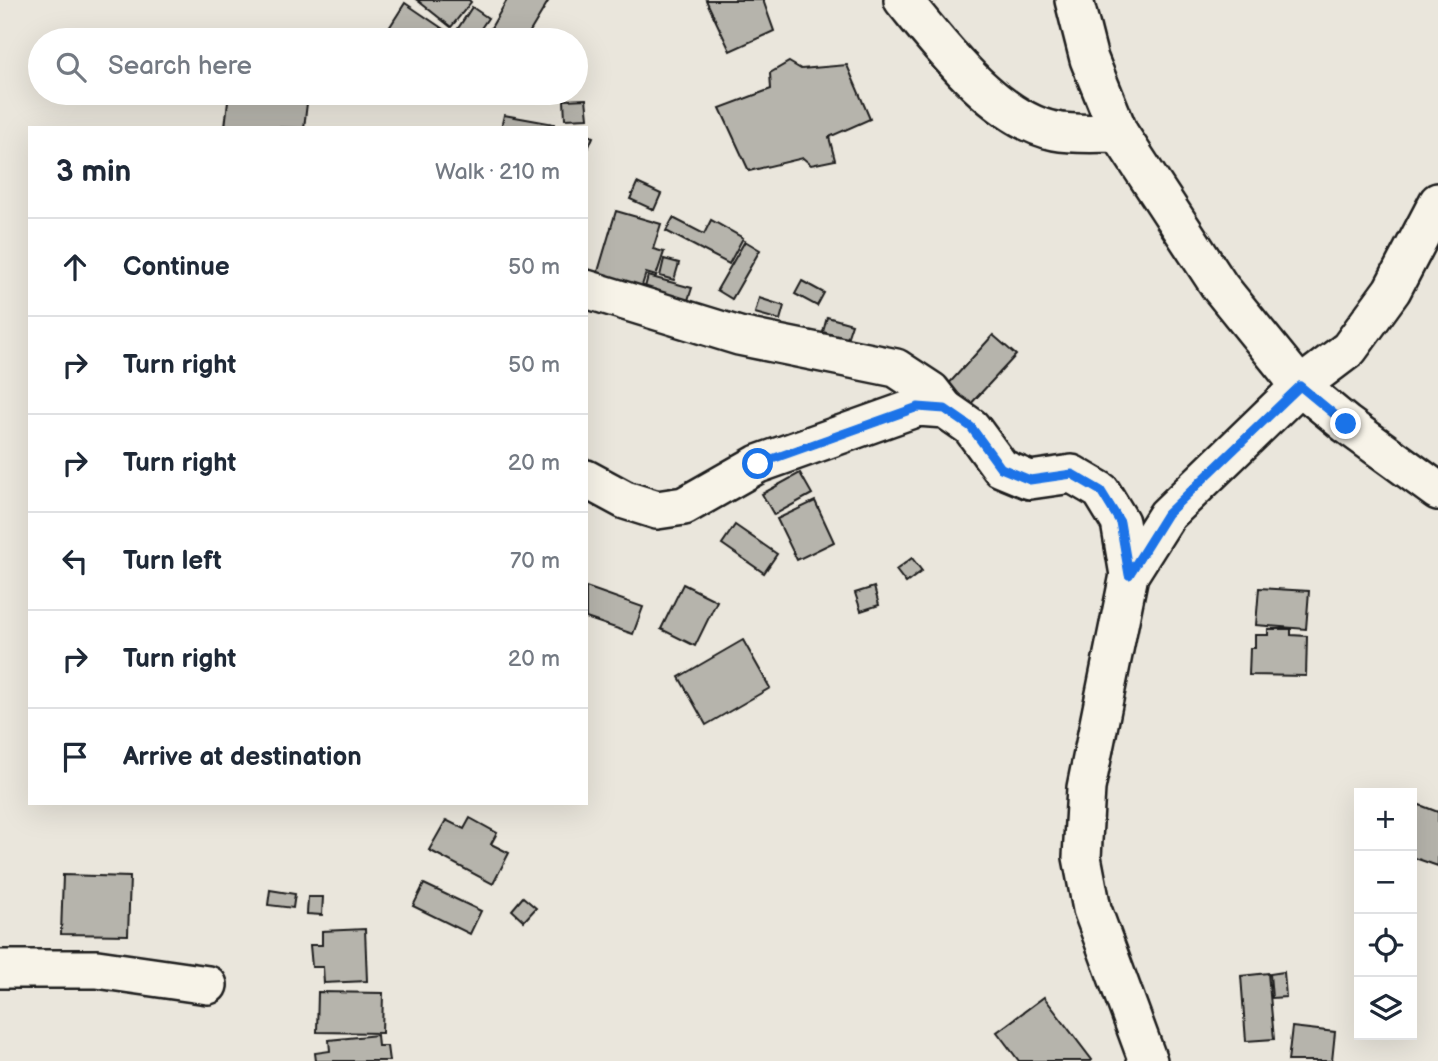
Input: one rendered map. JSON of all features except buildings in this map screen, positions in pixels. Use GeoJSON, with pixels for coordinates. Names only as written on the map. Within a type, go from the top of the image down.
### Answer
{"type":"FeatureCollection","features":[{"type":"Feature","properties":{"kind":"street"},"geometry":{"type":"LineString","coordinates":[[903,0],[963,73],[1027,123],[1054,131],[1119,133]]}},
{"type":"Feature","properties":{"kind":"street"},"geometry":{"type":"LineString","coordinates":[[1074,0],[1089,59],[1119,133],[1220,288],[1300,386],[1346,424],[1438,491]]}},
{"type":"Feature","properties":{"kind":"street"},"geometry":{"type":"LineString","coordinates":[[1148,1061],[1092,909],[1082,857],[1086,788],[1129,575],[1167,514],[1300,386],[1349,349],[1392,290],[1438,202]]}},
{"type":"Feature","properties":{"kind":"street"},"geometry":{"type":"LineString","coordinates":[[588,290],[739,336],[896,368],[931,391],[945,409],[971,427],[1001,468],[1030,480],[1072,474],[1101,491],[1120,522],[1129,575]]}},
{"type":"Feature","properties":{"kind":"street"},"geometry":{"type":"LineString","coordinates":[[588,480],[625,500],[657,510],[684,506],[758,464],[918,407],[945,409]]}},
{"type":"Feature","properties":{"kind":"street"},"geometry":{"type":"LineString","coordinates":[[0,969],[97,970],[208,985]]}},
{"type":"Feature","properties":{"kind":"route"},"geometry":{"type":"LineString","coordinates":[[758,464],[918,407],[945,409],[971,427],[1001,468],[1030,480],[1072,474],[1101,491],[1120,522],[1129,575],[1167,514],[1300,386],[1346,424]]}}]}
